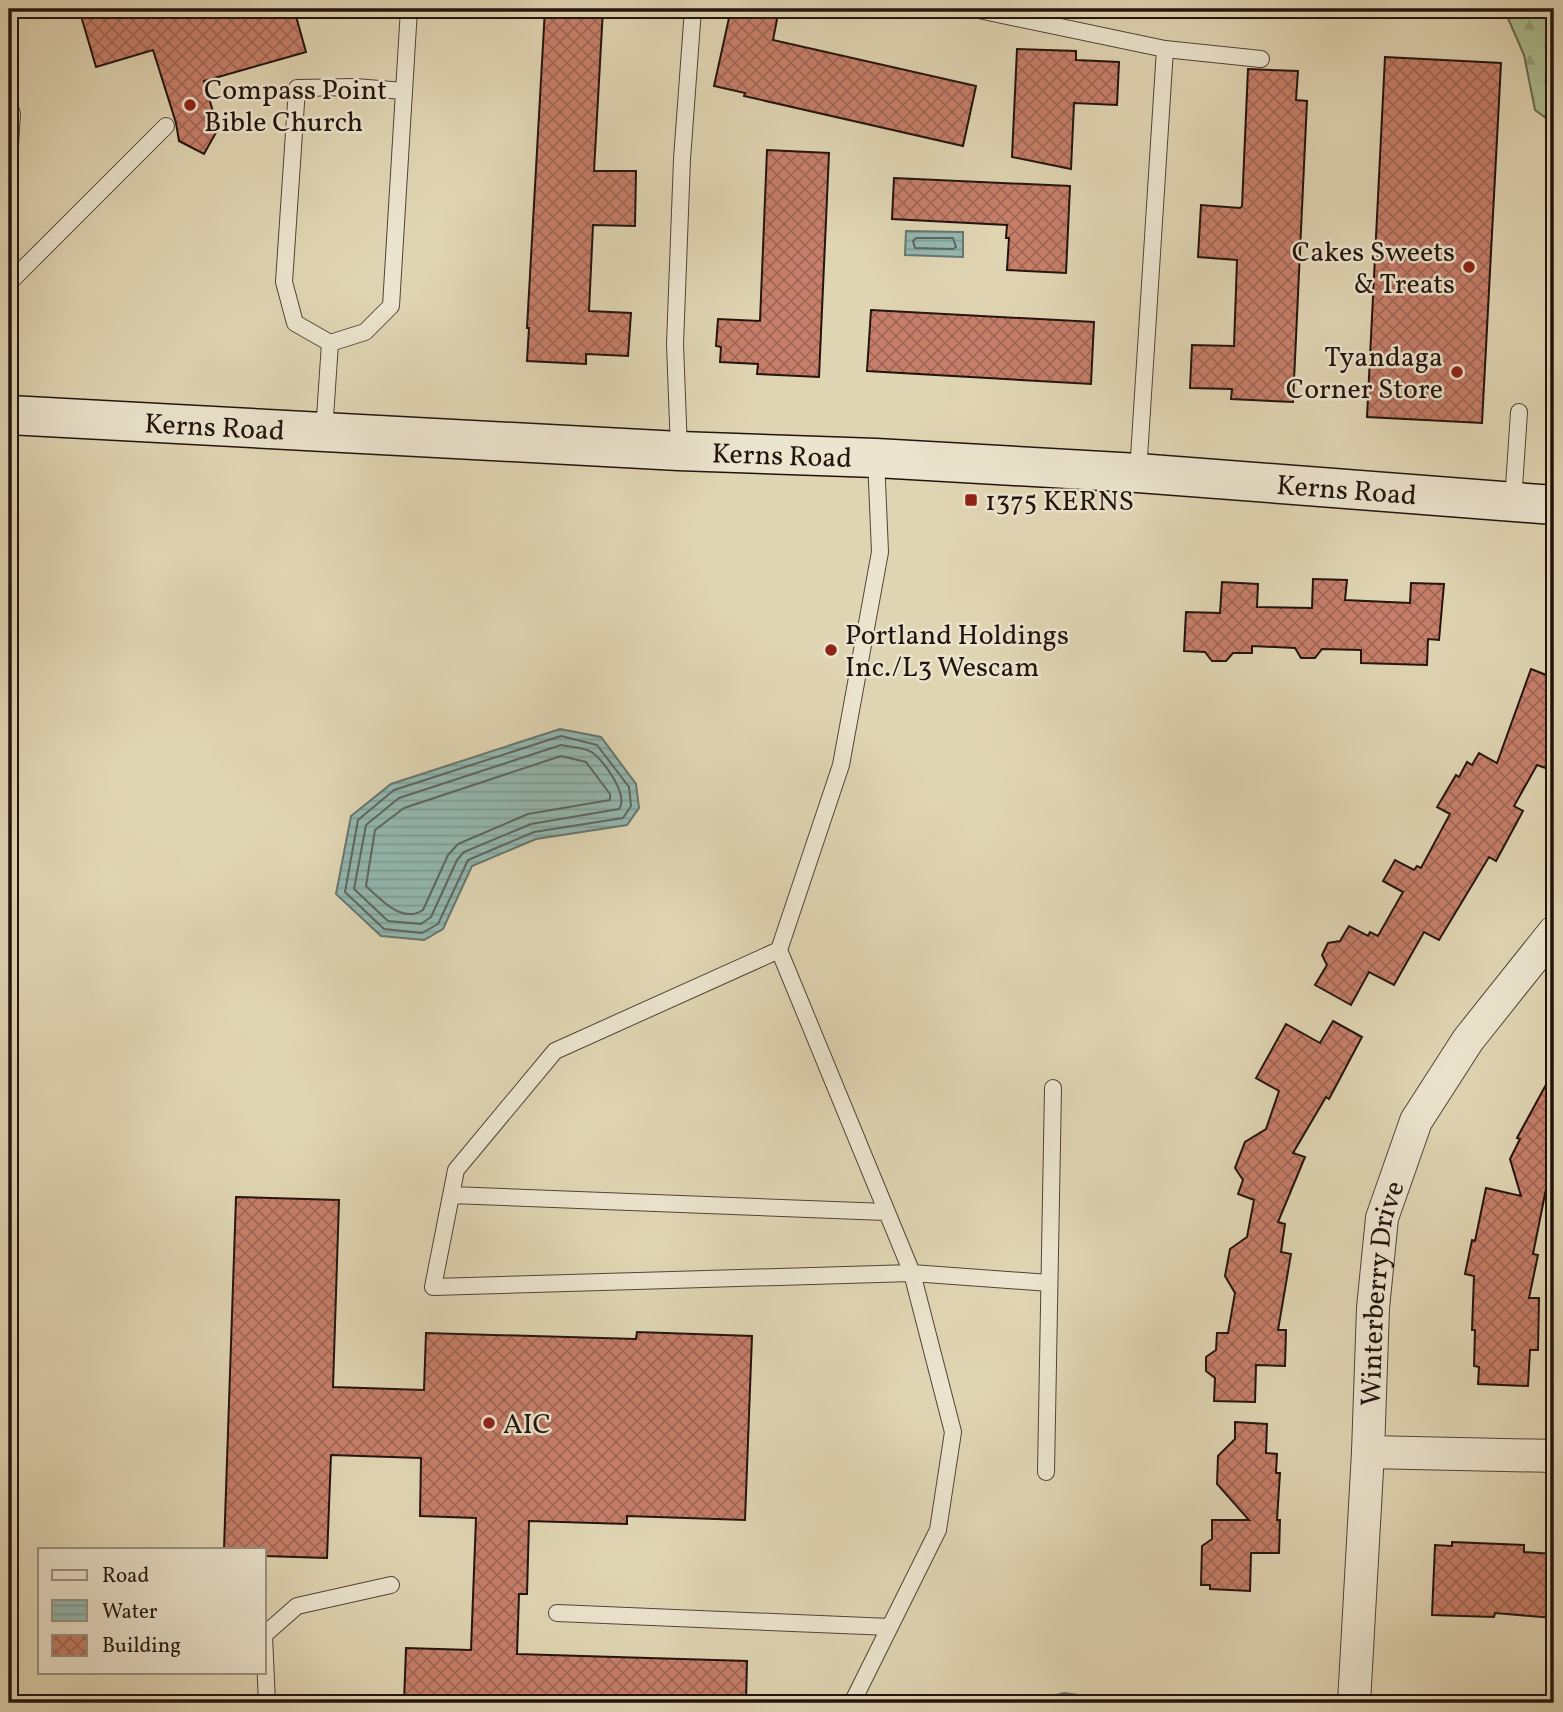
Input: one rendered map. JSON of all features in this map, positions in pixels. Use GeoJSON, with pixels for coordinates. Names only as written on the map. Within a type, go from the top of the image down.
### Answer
{"type":"FeatureCollection","features":[{"type":"Feature","properties":{"kind":"street","name":"Kerns Road"},"geometry":{"type":"LineString","coordinates":[[9,415],[1138,473],[1554,505]]}},
{"type":"Feature","properties":{"kind":"street","name":"Winterberry Drive"},"geometry":{"type":"LineString","coordinates":[[1354,1703],[1373,1308],[1382,1218],[1416,1121],[1468,1040],[1554,932]]}},
{"type":"Feature","properties":{"kind":"street"},"geometry":{"type":"LineString","coordinates":[[1368,1451],[1554,1456]]}},
{"type":"Feature","properties":{"kind":"lane"},"geometry":{"type":"LineString","coordinates":[[404,91],[355,87],[297,88],[284,282],[295,323],[330,343],[365,332],[391,306],[409,9]]}},
{"type":"Feature","properties":{"kind":"lane"},"geometry":{"type":"LineString","coordinates":[[679,451],[676,344],[682,159],[693,9]]}},
{"type":"Feature","properties":{"kind":"lane"},"geometry":{"type":"LineString","coordinates":[[974,9],[1165,48],[1261,59]]}},
{"type":"Feature","properties":{"kind":"lane"},"geometry":{"type":"LineString","coordinates":[[1138,473],[1165,48]]}},
{"type":"Feature","properties":{"kind":"lane"},"geometry":{"type":"LineString","coordinates":[[9,105],[12,114],[9,159]]}},
{"type":"Feature","properties":{"kind":"lane"},"geometry":{"type":"LineString","coordinates":[[9,283],[166,126]]}},
{"type":"Feature","properties":{"kind":"lane"},"geometry":{"type":"LineString","coordinates":[[324,432],[330,343]]}},
{"type":"Feature","properties":{"kind":"lane"},"geometry":{"type":"LineString","coordinates":[[1513,502],[1519,412]]}},
{"type":"Feature","properties":{"kind":"lane"},"geometry":{"type":"LineString","coordinates":[[852,1703],[938,1530],[953,1432],[912,1273],[779,950],[841,765],[880,552],[876,458]]}},
{"type":"Feature","properties":{"kind":"lane"},"geometry":{"type":"LineString","coordinates":[[779,950],[555,1051],[456,1170],[432,1287],[912,1273],[1049,1283]]}},
{"type":"Feature","properties":{"kind":"lane"},"geometry":{"type":"LineString","coordinates":[[1046,1472],[1052,1088]]}},
{"type":"Feature","properties":{"kind":"lane"},"geometry":{"type":"LineString","coordinates":[[451,1195],[886,1212]]}},
{"type":"Feature","properties":{"kind":"lane"},"geometry":{"type":"LineString","coordinates":[[266,1634],[297,1606],[391,1585]]}},
{"type":"Feature","properties":{"kind":"lane"},"geometry":{"type":"LineString","coordinates":[[557,1613],[890,1628]]}},
{"type":"Feature","properties":{"kind":"lane"},"geometry":{"type":"LineString","coordinates":[[266,1674],[267,1703]]}},
{"type":"Feature","properties":{"kind":"green space"},"geometry":{"type":"Polygon","coordinates":[[[1504,9],[1554,9],[1554,124],[1535,110],[1524,55],[1504,9]]]}},
{"type":"Feature","properties":{"kind":"water"},"geometry":{"type":"Polygon","coordinates":[[[906,231],[963,232],[963,257],[905,255],[906,231]]]}},
{"type":"Feature","properties":{"kind":"water"},"geometry":{"type":"Polygon","coordinates":[[[560,729],[601,737],[636,784],[639,808],[627,825],[536,839],[472,866],[443,929],[424,940],[381,936],[336,894],[351,816],[391,784],[560,729]]]}},
{"type":"Feature","properties":{"kind":"building","name":"Compass Point Bible Church"},"geometry":{"type":"Polygon","coordinates":[[[79,9],[294,9],[306,52],[204,81],[218,129],[204,154],[179,141],[153,50],[96,67],[79,9]]]}},
{"type":"Feature","properties":{"kind":"building"},"geometry":{"type":"Polygon","coordinates":[[[545,9],[603,9],[594,171],[636,171],[635,226],[593,225],[589,311],[631,313],[628,356],[586,354],[586,364],[527,361],[545,9]]]}},
{"type":"Feature","properties":{"kind":"building"},"geometry":{"type":"Polygon","coordinates":[[[731,9],[779,9],[773,40],[976,86],[963,146],[744,96],[745,93],[714,86],[731,9]]]}},
{"type":"Feature","properties":{"kind":"building"},"geometry":{"type":"Polygon","coordinates":[[[1017,49],[1076,51],[1076,60],[1119,62],[1117,105],[1074,103],[1071,169],[1012,157],[1017,49]]]}},
{"type":"Feature","properties":{"kind":"building"},"geometry":{"type":"Polygon","coordinates":[[[1385,57],[1501,63],[1482,423],[1367,417],[1385,57]]]}},
{"type":"Feature","properties":{"kind":"building"},"geometry":{"type":"Polygon","coordinates":[[[1248,69],[1298,71],[1296,100],[1307,101],[1293,402],[1231,399],[1232,389],[1190,388],[1192,345],[1234,346],[1237,260],[1198,257],[1201,205],[1242,206],[1248,69]]]}},
{"type":"Feature","properties":{"kind":"building"},"geometry":{"type":"Polygon","coordinates":[[[767,150],[829,153],[819,377],[757,374],[758,364],[720,362],[721,347],[716,346],[718,319],[760,321],[767,150]]]}},
{"type":"Feature","properties":{"kind":"building"},"geometry":{"type":"Polygon","coordinates":[[[894,178],[1070,186],[1066,273],[1007,270],[1007,225],[892,219],[894,178]]]}},
{"type":"Feature","properties":{"kind":"building"},"geometry":{"type":"Polygon","coordinates":[[[871,310],[1094,322],[1091,384],[867,371],[871,310]]]}},
{"type":"Feature","properties":{"kind":"building"},"geometry":{"type":"Polygon","coordinates":[[[1313,579],[1347,580],[1345,600],[1410,603],[1411,583],[1444,584],[1439,640],[1428,639],[1427,665],[1361,663],[1361,650],[1322,649],[1315,658],[1301,658],[1295,648],[1252,646],[1252,653],[1233,653],[1226,661],[1212,661],[1205,652],[1184,651],[1186,612],[1220,613],[1222,582],[1258,584],[1257,607],[1312,608],[1313,579]]]}},
{"type":"Feature","properties":{"kind":"building"},"geometry":{"type":"Polygon","coordinates":[[[1531,669],[1554,678],[1554,771],[1537,765],[1514,806],[1523,811],[1496,861],[1489,857],[1439,940],[1424,932],[1394,985],[1369,972],[1351,1005],[1315,985],[1327,965],[1322,955],[1328,943],[1340,941],[1349,926],[1368,936],[1370,932],[1378,936],[1403,892],[1383,881],[1395,860],[1414,870],[1417,866],[1421,868],[1450,814],[1437,807],[1456,775],[1459,777],[1467,762],[1472,765],[1479,753],[1497,763],[1531,669]]]}},
{"type":"Feature","properties":{"kind":"building"},"geometry":{"type":"Polygon","coordinates":[[[1333,1021],[1362,1037],[1329,1099],[1326,1097],[1293,1153],[1305,1157],[1278,1222],[1285,1224],[1281,1252],[1291,1254],[1278,1330],[1286,1330],[1285,1366],[1256,1365],[1255,1402],[1214,1401],[1215,1378],[1206,1371],[1206,1357],[1216,1350],[1217,1333],[1228,1333],[1235,1293],[1225,1276],[1230,1249],[1247,1237],[1254,1200],[1238,1194],[1243,1180],[1235,1168],[1245,1142],[1266,1129],[1279,1091],[1256,1078],[1286,1024],[1320,1043],[1333,1021]]]}},
{"type":"Feature","properties":{"kind":"building"},"geometry":{"type":"Polygon","coordinates":[[[1554,1070],[1554,1188],[1547,1184],[1533,1254],[1538,1255],[1529,1298],[1539,1298],[1538,1350],[1530,1350],[1528,1386],[1478,1384],[1479,1367],[1474,1366],[1475,1330],[1472,1330],[1474,1276],[1465,1274],[1472,1240],[1475,1241],[1486,1188],[1521,1196],[1510,1159],[1520,1139],[1517,1138],[1554,1070]]]}},
{"type":"Feature","properties":{"kind":"building","name":"AIC"},"geometry":{"type":"Polygon","coordinates":[[[236,1197],[339,1200],[333,1387],[424,1390],[426,1333],[636,1339],[637,1332],[752,1336],[745,1520],[627,1516],[627,1524],[529,1521],[527,1594],[519,1594],[517,1654],[747,1661],[746,1703],[404,1703],[406,1648],[471,1650],[476,1518],[420,1516],[421,1458],[331,1455],[327,1558],[266,1556],[266,1548],[224,1548],[236,1197]]]}},
{"type":"Feature","properties":{"kind":"building"},"geometry":{"type":"Polygon","coordinates":[[[1235,1422],[1267,1424],[1266,1453],[1277,1454],[1276,1473],[1280,1473],[1277,1520],[1280,1520],[1279,1553],[1251,1553],[1250,1591],[1210,1589],[1210,1585],[1201,1585],[1202,1546],[1212,1539],[1212,1520],[1249,1520],[1217,1484],[1218,1456],[1235,1439],[1235,1422]]]}},
{"type":"Feature","properties":{"kind":"building"},"geometry":{"type":"Polygon","coordinates":[[[1452,1542],[1524,1545],[1524,1552],[1554,1554],[1554,1618],[1495,1613],[1494,1617],[1432,1615],[1435,1545],[1452,1546],[1452,1542]]]}},
{"type":"Feature","properties":{"kind":"waterway"},"geometry":{"type":"LineString","coordinates":[[1041,1703],[1064,1697],[1104,1703]]}},
{"type":"Feature","properties":{"kind":"place","name":"Compass Point Bible Church"},"geometry":{"type":"Point","coordinates":[190,105]}},
{"type":"Feature","properties":{"kind":"place","name":"Cakes Sweets & Treats"},"geometry":{"type":"Point","coordinates":[1469,267]}},
{"type":"Feature","properties":{"kind":"place","name":"Tyandaga Corner Store"},"geometry":{"type":"Point","coordinates":[1457,372]}},
{"type":"Feature","properties":{"kind":"place","name":"1375 KERNS"},"geometry":{"type":"Point","coordinates":[971,500]}},
{"type":"Feature","properties":{"kind":"place","name":"Portland Holdings Inc./L3 Wescam"},"geometry":{"type":"Point","coordinates":[831,650]}},
{"type":"Feature","properties":{"kind":"place","name":"AIC"},"geometry":{"type":"Point","coordinates":[489,1423]}}]}
